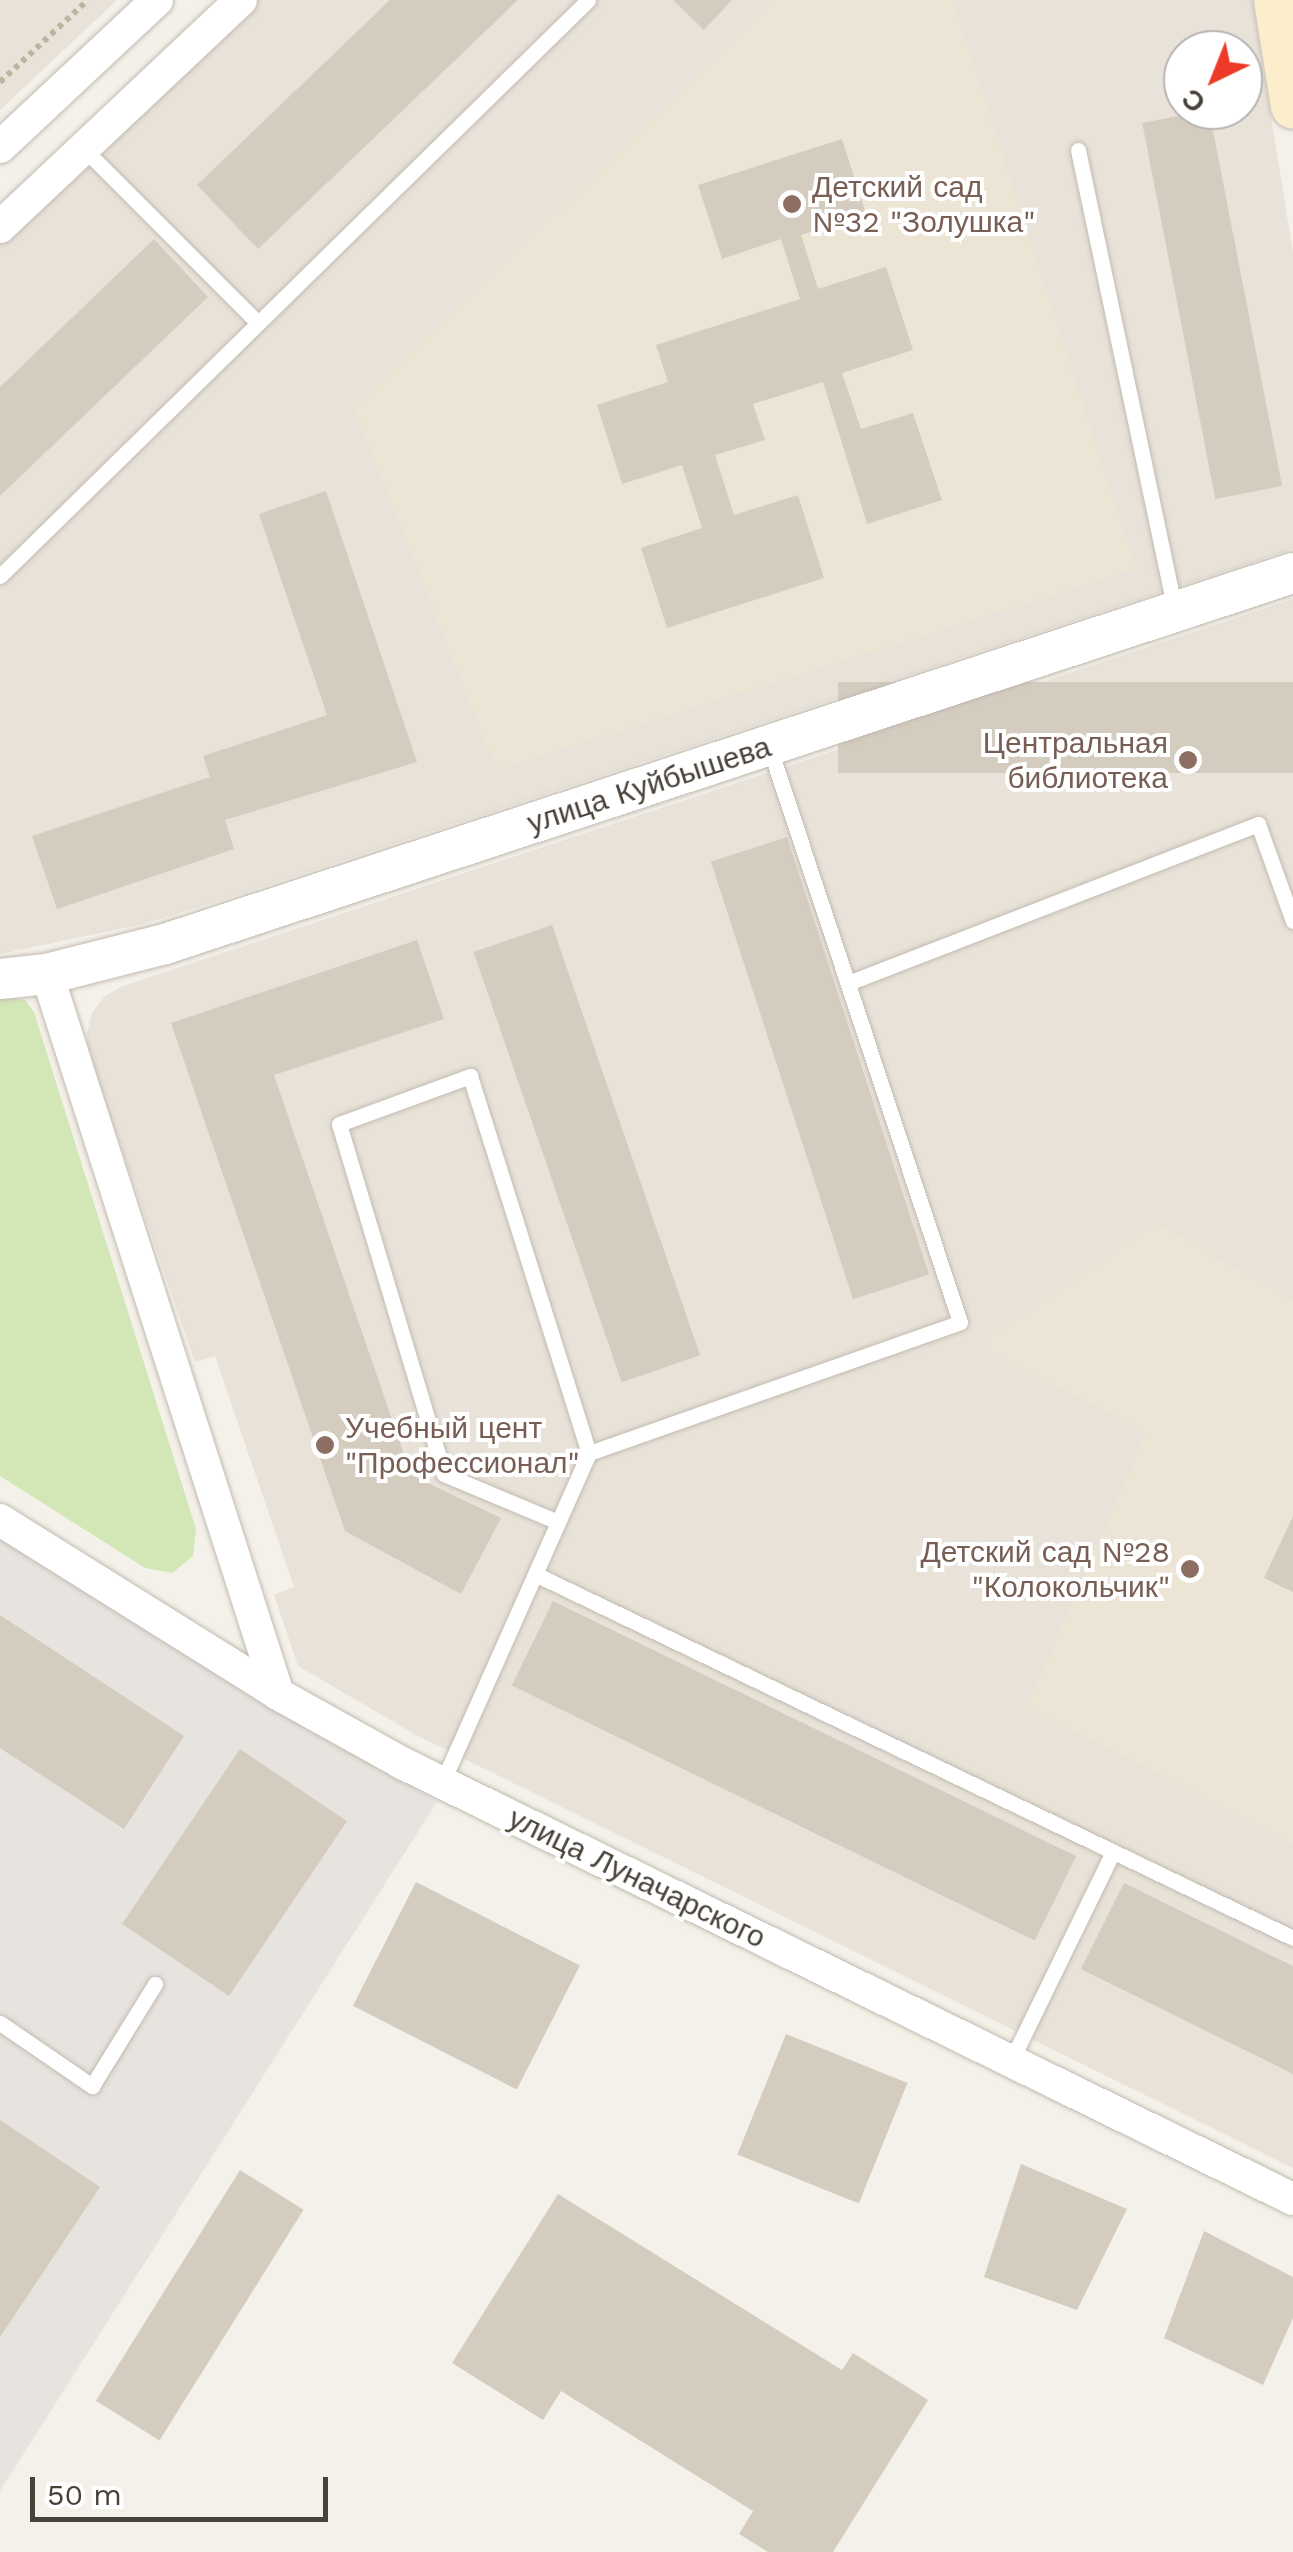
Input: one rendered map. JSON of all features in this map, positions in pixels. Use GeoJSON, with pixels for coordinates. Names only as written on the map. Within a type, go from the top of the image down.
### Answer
{"type":"FeatureCollection","features":[{"type":"Feature","properties":{"kind":"main road"},"geometry":{"type":"LineString","coordinates":[[1276,0],[1293,106]]}},
{"type":"Feature","properties":{"kind":"street"},"geometry":{"type":"LineString","coordinates":[[0,147],[156,0]]}},
{"type":"Feature","properties":{"kind":"street"},"geometry":{"type":"LineString","coordinates":[[0,227],[241,0]]}},
{"type":"Feature","properties":{"kind":"street","name":"улица Куйбышева"},"geometry":{"type":"LineString","coordinates":[[0,979],[47,974],[165,944],[1293,574]]}},
{"type":"Feature","properties":{"kind":"street"},"geometry":{"type":"LineString","coordinates":[[47,974],[278,1694]]}},
{"type":"Feature","properties":{"kind":"street","name":"улица Луначарского"},"geometry":{"type":"LineString","coordinates":[[0,1520],[278,1694],[442,1783],[1293,2199]]}},
{"type":"Feature","properties":{"kind":"lane"},"geometry":{"type":"LineString","coordinates":[[0,576],[588,0]]}},
{"type":"Feature","properties":{"kind":"lane"},"geometry":{"type":"LineString","coordinates":[[84,148],[258,323]]}},
{"type":"Feature","properties":{"kind":"lane"},"geometry":{"type":"LineString","coordinates":[[1078,150],[1176,612]]}},
{"type":"Feature","properties":{"kind":"lane"},"geometry":{"type":"LineString","coordinates":[[588,1453],[960,1322],[769,746]]}},
{"type":"Feature","properties":{"kind":"lane"},"geometry":{"type":"LineString","coordinates":[[848,983],[1258,824],[1293,922]]}},
{"type":"Feature","properties":{"kind":"lane"},"geometry":{"type":"LineString","coordinates":[[442,1783],[535,1574],[558,1522],[588,1453],[470,1076],[340,1124],[444,1474],[558,1522]]}},
{"type":"Feature","properties":{"kind":"lane"},"geometry":{"type":"LineString","coordinates":[[535,1574],[1293,1938]]}},
{"type":"Feature","properties":{"kind":"lane"},"geometry":{"type":"LineString","coordinates":[[1011,2061],[1113,1852]]}},
{"type":"Feature","properties":{"kind":"lane"},"geometry":{"type":"LineString","coordinates":[[0,2023],[92,2086],[155,1984]]}},
{"type":"Feature","properties":{"kind":"path"},"geometry":{"type":"LineString","coordinates":[[0,82],[88,0]]}},
{"type":"Feature","properties":{"kind":"shaded area"},"geometry":{"type":"Polygon","coordinates":[[[0,0],[117,0],[0,110],[0,0]]]}},
{"type":"Feature","properties":{"kind":"shaded area"},"geometry":{"type":"Polygon","coordinates":[[[251,0],[1252,0],[1257,30],[1163,30],[1163,130],[1263,130],[1263,68],[1293,253],[1293,549],[219,901],[143,924],[0,954],[0,235],[251,0]]]}},
{"type":"Feature","properties":{"kind":"shaded area","name":"Детский сад №32 \"Золушка\""},"geometry":{"type":"Polygon","coordinates":[[[776,0],[953,0],[1136,569],[496,770],[354,407],[776,0]]]}},
{"type":"Feature","properties":{"kind":"shaded area"},"geometry":{"type":"Polygon","coordinates":[[[1293,599],[1293,2168],[416,1735],[298,1666],[274,1595],[294,1587],[215,1356],[195,1362],[89,1054],[87,1033],[92,1013],[105,996],[123,986],[1293,599]]]}},
{"type":"Feature","properties":{"kind":"shaded area","name":"Детский сад №28 \"Колокольчик\""},"geometry":{"type":"Polygon","coordinates":[[[1156,1223],[1293,1300],[1293,1844],[1027,1706],[1146,1433],[979,1345],[1156,1223]]]}},
{"type":"Feature","properties":{"kind":"shaded area"},"geometry":{"type":"Polygon","coordinates":[[[0,1534],[437,1802],[0,2491],[0,1534]]]}},
{"type":"Feature","properties":{"kind":"green space"},"geometry":{"type":"Polygon","coordinates":[[[0,997],[25,1000],[34,1012],[196,1529],[193,1556],[172,1573],[145,1568],[0,1476],[0,997]]]}},
{"type":"Feature","properties":{"kind":"building"},"geometry":{"type":"Polygon","coordinates":[[[390,0],[518,0],[258,249],[197,185],[390,0]]]}},
{"type":"Feature","properties":{"kind":"building"},"geometry":{"type":"Polygon","coordinates":[[[673,0],[732,0],[704,30],[673,0]]]}},
{"type":"Feature","properties":{"kind":"building"},"geometry":{"type":"Polygon","coordinates":[[[1163,119],[1163,130],[1213,130],[1282,486],[1215,499],[1142,123],[1163,119]]]}},
{"type":"Feature","properties":{"kind":"building"},"geometry":{"type":"Polygon","coordinates":[[[842,139],[866,214],[801,235],[818,289],[886,267],[913,350],[842,373],[861,429],[913,413],[942,500],[867,524],[823,382],[753,404],[765,440],[715,455],[734,515],[798,495],[824,578],[667,628],[641,548],[702,528],[682,465],[622,484],[597,405],[668,382],[656,345],[800,299],[781,239],[722,259],[698,185],[842,139]]]}},
{"type":"Feature","properties":{"kind":"building"},"geometry":{"type":"Polygon","coordinates":[[[154,239],[208,297],[0,496],[0,387],[154,239]]]}},
{"type":"Feature","properties":{"kind":"building"},"geometry":{"type":"Polygon","coordinates":[[[326,491],[417,762],[225,820],[234,849],[57,909],[32,836],[210,777],[203,756],[327,715],[259,514],[326,491]]]}},
{"type":"Feature","properties":{"kind":"building"},"geometry":{"type":"Polygon","coordinates":[[[838,682],[1293,682],[1293,773],[838,773],[838,682]]]}},
{"type":"Feature","properties":{"kind":"building"},"geometry":{"type":"Polygon","coordinates":[[[787,837],[929,1274],[853,1299],[711,862],[787,837]]]}},
{"type":"Feature","properties":{"kind":"building"},"geometry":{"type":"Polygon","coordinates":[[[552,925],[700,1355],[622,1382],[474,952],[552,925]]]}},
{"type":"Feature","properties":{"kind":"building"},"geometry":{"type":"Polygon","coordinates":[[[417,940],[444,1019],[274,1075],[411,1475],[501,1518],[461,1594],[345,1531],[171,1023],[417,940]]]}},
{"type":"Feature","properties":{"kind":"building"},"geometry":{"type":"Polygon","coordinates":[[[1293,1516],[1293,1592],[1264,1578],[1293,1516]]]}},
{"type":"Feature","properties":{"kind":"building"},"geometry":{"type":"Polygon","coordinates":[[[553,1601],[1076,1856],[1035,1941],[512,1685],[553,1601]]]}},
{"type":"Feature","properties":{"kind":"building"},"geometry":{"type":"Polygon","coordinates":[[[0,1615],[184,1736],[124,1829],[0,1748],[0,1615]]]}},
{"type":"Feature","properties":{"kind":"building"},"geometry":{"type":"Polygon","coordinates":[[[240,1749],[347,1821],[229,1996],[122,1924],[240,1749]]]}},
{"type":"Feature","properties":{"kind":"building"},"geometry":{"type":"Polygon","coordinates":[[[416,1882],[580,1966],[517,2089],[353,2006],[416,1882]]]}},
{"type":"Feature","properties":{"kind":"building"},"geometry":{"type":"Polygon","coordinates":[[[1124,1883],[1293,1966],[1293,2074],[1081,1969],[1124,1883]]]}},
{"type":"Feature","properties":{"kind":"building"},"geometry":{"type":"Polygon","coordinates":[[[786,2034],[907,2083],[859,2204],[737,2155],[786,2034]]]}},
{"type":"Feature","properties":{"kind":"building"},"geometry":{"type":"Polygon","coordinates":[[[0,2120],[100,2187],[0,2337],[0,2120]]]}},
{"type":"Feature","properties":{"kind":"building"},"geometry":{"type":"Polygon","coordinates":[[[1021,2164],[1127,2209],[1077,2310],[984,2277],[1021,2164]]]}},
{"type":"Feature","properties":{"kind":"building"},"geometry":{"type":"Polygon","coordinates":[[[240,2170],[304,2210],[159,2440],[96,2401],[240,2170]]]}},
{"type":"Feature","properties":{"kind":"building"},"geometry":{"type":"Polygon","coordinates":[[[558,2194],[842,2370],[853,2353],[928,2400],[833,2552],[768,2552],[739,2534],[753,2511],[561,2391],[543,2420],[452,2363],[558,2194]]]}},
{"type":"Feature","properties":{"kind":"building"},"geometry":{"type":"Polygon","coordinates":[[[1204,2231],[1293,2277],[1293,2318],[1263,2385],[1164,2338],[1204,2231]]]}},
{"type":"Feature","properties":{"kind":"place","name":"Детский сад №32 \"Золушка\""},"geometry":{"type":"Point","coordinates":[792,204]}},
{"type":"Feature","properties":{"kind":"place","name":"Центральная библиотека"},"geometry":{"type":"Point","coordinates":[1188,760]}},
{"type":"Feature","properties":{"kind":"place","name":"Учебный цент \"Профессионал\""},"geometry":{"type":"Point","coordinates":[325,1445]}},
{"type":"Feature","properties":{"kind":"place","name":"Детский сад №28 \"Колокольчик\""},"geometry":{"type":"Point","coordinates":[1190,1569]}}]}
